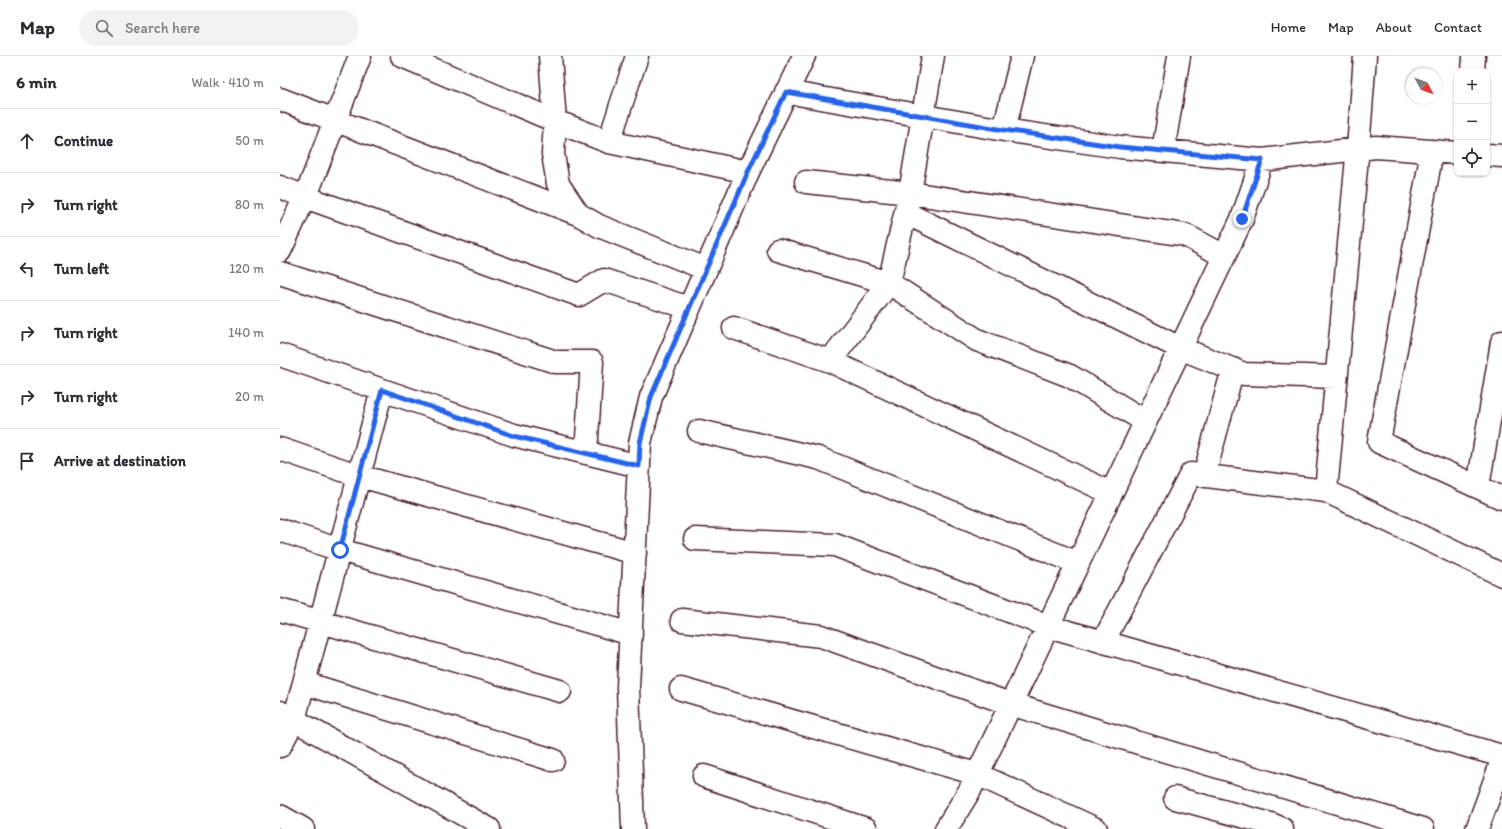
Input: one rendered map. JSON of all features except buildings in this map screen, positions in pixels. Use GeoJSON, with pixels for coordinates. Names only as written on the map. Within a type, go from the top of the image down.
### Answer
{"type":"FeatureCollection","features":[{"type":"Feature","properties":{"kind":"street"},"geometry":{"type":"LineString","coordinates":[[280,251],[305,197],[360,56]]}},
{"type":"Feature","properties":{"kind":"street"},"geometry":{"type":"LineString","coordinates":[[402,56],[555,121],[609,142],[748,172]]}},
{"type":"Feature","properties":{"kind":"street"},"geometry":{"type":"LineString","coordinates":[[550,56],[555,121],[553,154],[558,184],[578,214]]}},
{"type":"Feature","properties":{"kind":"street"},"geometry":{"type":"LineString","coordinates":[[609,142],[637,56]]}},
{"type":"Feature","properties":{"kind":"street"},"geometry":{"type":"LineString","coordinates":[[633,829],[628,687],[640,443],[651,397],[748,172],[804,56]]}},
{"type":"Feature","properties":{"kind":"street"},"geometry":{"type":"LineString","coordinates":[[830,361],[889,283],[908,203],[933,56]]}},
{"type":"Feature","properties":{"kind":"street"},"geometry":{"type":"LineString","coordinates":[[1004,130],[1022,56]]}},
{"type":"Feature","properties":{"kind":"street"},"geometry":{"type":"LineString","coordinates":[[1163,151],[1179,56]]}},
{"type":"Feature","properties":{"kind":"street"},"geometry":{"type":"LineString","coordinates":[[1326,491],[1365,56]]}},
{"type":"Feature","properties":{"kind":"street"},"geometry":{"type":"LineString","coordinates":[[1473,68],[1474,56]]}},
{"type":"Feature","properties":{"kind":"street"},"geometry":{"type":"LineString","coordinates":[[786,92],[1004,130],[1120,147],[1163,151],[1262,160],[1376,147],[1454,153]]}},
{"type":"Feature","properties":{"kind":"street"},"geometry":{"type":"LineString","coordinates":[[280,99],[578,214],[599,226],[706,269]]}},
{"type":"Feature","properties":{"kind":"street"},"geometry":{"type":"LineString","coordinates":[[1432,151],[1378,442],[1502,498]]}},
{"type":"Feature","properties":{"kind":"street"},"geometry":{"type":"LineString","coordinates":[[1490,155],[1502,156]]}},
{"type":"Feature","properties":{"kind":"street"},"geometry":{"type":"LineString","coordinates":[[946,829],[970,790],[1242,219],[1262,160]]}},
{"type":"Feature","properties":{"kind":"street"},"geometry":{"type":"LineString","coordinates":[[806,182],[908,203],[1185,235],[1224,256]]}},
{"type":"Feature","properties":{"kind":"street"},"geometry":{"type":"LineString","coordinates":[[280,187],[579,295],[604,280],[689,308]]}},
{"type":"Feature","properties":{"kind":"street"},"geometry":{"type":"LineString","coordinates":[[908,203],[1180,348],[1244,374],[1336,377]]}},
{"type":"Feature","properties":{"kind":"street"},"geometry":{"type":"LineString","coordinates":[[778,250],[889,283],[977,340],[1070,376],[1145,421]]}},
{"type":"Feature","properties":{"kind":"street"},"geometry":{"type":"LineString","coordinates":[[280,273],[556,362],[592,362],[586,453]]}},
{"type":"Feature","properties":{"kind":"street"},"geometry":{"type":"LineString","coordinates":[[734,328],[830,361],[1111,493]]}},
{"type":"Feature","properties":{"kind":"street"},"geometry":{"type":"LineString","coordinates":[[1478,487],[1502,342]]}},
{"type":"Feature","properties":{"kind":"street"},"geometry":{"type":"LineString","coordinates":[[280,355],[514,436],[639,466]]}},
{"type":"Feature","properties":{"kind":"street"},"geometry":{"type":"LineString","coordinates":[[1204,476],[1233,369]]}},
{"type":"Feature","properties":{"kind":"street"},"geometry":{"type":"LineString","coordinates":[[280,746],[287,716],[304,683],[382,390]]}},
{"type":"Feature","properties":{"kind":"street"},"geometry":{"type":"LineString","coordinates":[[699,431],[818,458],[1078,563]]}},
{"type":"Feature","properties":{"kind":"street"},"geometry":{"type":"LineString","coordinates":[[280,449],[360,476],[635,553]]}},
{"type":"Feature","properties":{"kind":"street"},"geometry":{"type":"LineString","coordinates":[[1103,642],[1191,474],[1326,491],[1502,575]]}},
{"type":"Feature","properties":{"kind":"street"},"geometry":{"type":"LineString","coordinates":[[280,530],[340,550],[631,634]]}},
{"type":"Feature","properties":{"kind":"street"},"geometry":{"type":"LineString","coordinates":[[695,539],[835,545],[1048,626],[1502,756]]}},
{"type":"Feature","properties":{"kind":"street"},"geometry":{"type":"LineString","coordinates":[[280,610],[560,691]]}},
{"type":"Feature","properties":{"kind":"street"},"geometry":{"type":"LineString","coordinates":[[682,620],[821,636],[1010,704],[1423,829]]}},
{"type":"Feature","properties":{"kind":"street"},"geometry":{"type":"LineString","coordinates":[[304,683],[553,760]]}},
{"type":"Feature","properties":{"kind":"street"},"geometry":{"type":"LineString","coordinates":[[681,689],[977,774],[1096,829]]}},
{"type":"Feature","properties":{"kind":"street"},"geometry":{"type":"LineString","coordinates":[[287,716],[489,829]]}},
{"type":"Feature","properties":{"kind":"street"},"geometry":{"type":"LineString","coordinates":[[1477,829],[1502,761]]}},
{"type":"Feature","properties":{"kind":"street"},"geometry":{"type":"LineString","coordinates":[[704,776],[866,829]]}},
{"type":"Feature","properties":{"kind":"street"},"geometry":{"type":"LineString","coordinates":[[1175,798],[1271,824],[1282,829]]}},
{"type":"Feature","properties":{"kind":"street"},"geometry":{"type":"LineString","coordinates":[[280,816],[303,829]]}},
{"type":"Feature","properties":{"kind":"route"},"geometry":{"type":"LineString","coordinates":[[340,550],[382,390],[514,436],[639,466],[640,443],[651,397],[748,172],[786,92],[1004,130],[1120,147],[1262,160],[1242,219]]}}]}
